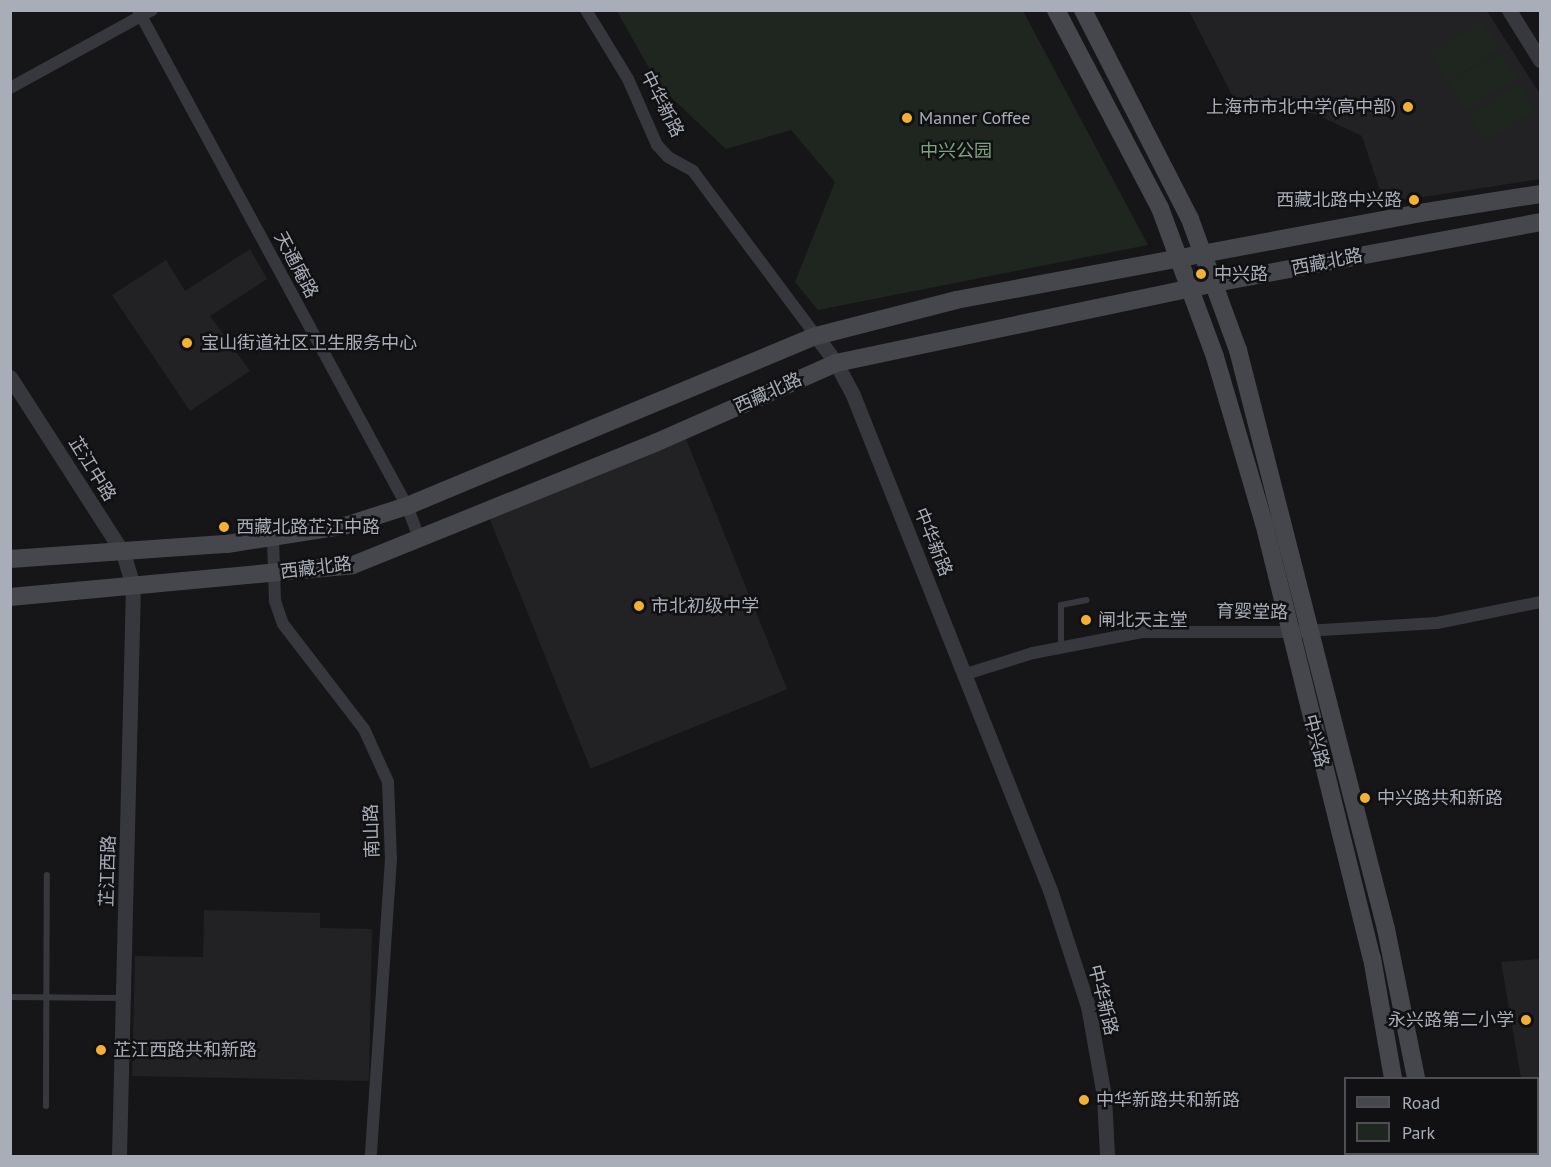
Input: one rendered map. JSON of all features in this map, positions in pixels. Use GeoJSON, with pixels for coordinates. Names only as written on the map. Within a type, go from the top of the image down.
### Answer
{"type":"FeatureCollection","features":[{"type":"Feature","properties":{"kind":"main road","name":"中兴路"},"geometry":{"type":"LineString","coordinates":[[1056,10],[1137,159],[1180,257],[1191,288],[1264,523],[1289,632],[1372,958],[1393,1077]]}},
{"type":"Feature","properties":{"kind":"main road","name":"中兴路"},"geometry":{"type":"LineString","coordinates":[[1083,10],[1158,151],[1215,283],[1268,457],[1386,929],[1416,1077]]}},
{"type":"Feature","properties":{"kind":"main road","name":"西藏北路"},"geometry":{"type":"LineString","coordinates":[[10,559],[123,553],[273,538],[348,525],[407,506],[816,336],[956,300],[1180,257],[1540,194]]}},
{"type":"Feature","properties":{"kind":"main road","name":"西藏北路"},"geometry":{"type":"LineString","coordinates":[[10,597],[353,565],[655,442],[836,363],[1215,283],[1540,222]]}},
{"type":"Feature","properties":{"kind":"street","name":"中华新路"},"geometry":{"type":"LineString","coordinates":[[585,10],[628,79],[657,145],[668,157],[693,171],[836,363],[966,674],[1050,890],[1088,1006],[1104,1096],[1107,1156]]}},
{"type":"Feature","properties":{"kind":"street"},"geometry":{"type":"LineString","coordinates":[[1509,10],[1540,60]]}},
{"type":"Feature","properties":{"kind":"street"},"geometry":{"type":"LineString","coordinates":[[10,88],[144,12]]}},
{"type":"Feature","properties":{"kind":"street","name":"天通庵路"},"geometry":{"type":"LineString","coordinates":[[144,12],[407,506],[419,538]]}},
{"type":"Feature","properties":{"kind":"street","name":"芷江中路"},"geometry":{"type":"LineString","coordinates":[[10,376],[123,553],[133,586]]}},
{"type":"Feature","properties":{"kind":"street","name":"南山路"},"geometry":{"type":"LineString","coordinates":[[273,538],[275,601],[283,624],[364,729],[388,782],[392,859],[371,1156]]}},
{"type":"Feature","properties":{"kind":"street","name":"芷江西路"},"geometry":{"type":"LineString","coordinates":[[119,1156],[133,586]]}},
{"type":"Feature","properties":{"kind":"street","name":"育婴堂路"},"geometry":{"type":"LineString","coordinates":[[966,674],[1061,647],[1174,629],[1289,632],[1437,623],[1540,602]]}},
{"type":"Feature","properties":{"kind":"lane"},"geometry":{"type":"LineString","coordinates":[[1061,647],[1061,605],[1087,600]]}},
{"type":"Feature","properties":{"kind":"lane"},"geometry":{"type":"LineString","coordinates":[[46,1106],[47,875]]}},
{"type":"Feature","properties":{"kind":"lane"},"geometry":{"type":"LineString","coordinates":[[10,997],[123,998]]}},
{"type":"Feature","properties":{"kind":"shaded area","name":"上海市市北中学(高中部)"},"geometry":{"type":"Polygon","coordinates":[[[1189,11],[1487,11],[1540,94],[1540,179],[1384,203],[1362,136],[1315,114],[1235,101],[1189,11]]]}},
{"type":"Feature","properties":{"kind":"shaded area","name":"宝山街道社区卫生服务中心"},"geometry":{"type":"Polygon","coordinates":[[[250,249],[267,279],[210,316],[250,371],[190,411],[112,295],[166,260],[185,291],[250,249]]]}},
{"type":"Feature","properties":{"kind":"shaded area","name":"市北初级中学"},"geometry":{"type":"Polygon","coordinates":[[[686,439],[787,689],[591,769],[489,518],[686,439]]]}},
{"type":"Feature","properties":{"kind":"shaded area"},"geometry":{"type":"Polygon","coordinates":[[[204,910],[320,913],[320,928],[372,929],[369,1081],[132,1076],[135,956],[203,957],[204,910]]]}},
{"type":"Feature","properties":{"kind":"shaded area","name":"永兴路第二小学"},"geometry":{"type":"Polygon","coordinates":[[[1540,959],[1540,1156],[1534,1156],[1539,1155],[1539,1077],[1521,1077],[1501,962],[1540,959]]]}},
{"type":"Feature","properties":{"kind":"green space","name":"中兴公园"},"geometry":{"type":"Polygon","coordinates":[[[617,11],[1023,11],[1148,245],[818,310],[795,282],[835,182],[791,130],[726,149],[659,86],[617,11]]]}},
{"type":"Feature","properties":{"kind":"green space"},"geometry":{"type":"Polygon","coordinates":[[[1482,22],[1499,50],[1448,81],[1431,53],[1482,22]]]}},
{"type":"Feature","properties":{"kind":"green space"},"geometry":{"type":"Polygon","coordinates":[[[1501,52],[1517,80],[1465,110],[1449,82],[1501,52]]]}},
{"type":"Feature","properties":{"kind":"green space"},"geometry":{"type":"Polygon","coordinates":[[[1520,84],[1536,111],[1485,141],[1469,115],[1520,84]]]}},
{"type":"Feature","properties":{"kind":"place","name":"上海市市北中学(高中部)"},"geometry":{"type":"Point","coordinates":[1408,107]}},
{"type":"Feature","properties":{"kind":"place","name":"Manner Coffee"},"geometry":{"type":"Point","coordinates":[907,118]}},
{"type":"Feature","properties":{"kind":"place","name":"西藏北路中兴路"},"geometry":{"type":"Point","coordinates":[1414,200]}},
{"type":"Feature","properties":{"kind":"place","name":"中兴路"},"geometry":{"type":"Point","coordinates":[1201,274]}},
{"type":"Feature","properties":{"kind":"place","name":"宝山街道社区卫生服务中心"},"geometry":{"type":"Point","coordinates":[187,343]}},
{"type":"Feature","properties":{"kind":"place","name":"西藏北路芷江中路"},"geometry":{"type":"Point","coordinates":[224,527]}},
{"type":"Feature","properties":{"kind":"place","name":"市北初级中学"},"geometry":{"type":"Point","coordinates":[639,606]}},
{"type":"Feature","properties":{"kind":"place","name":"闸北天主堂"},"geometry":{"type":"Point","coordinates":[1086,620]}},
{"type":"Feature","properties":{"kind":"place","name":"中兴路共和新路"},"geometry":{"type":"Point","coordinates":[1365,798]}},
{"type":"Feature","properties":{"kind":"place","name":"永兴路第二小学"},"geometry":{"type":"Point","coordinates":[1526,1020]}},
{"type":"Feature","properties":{"kind":"place","name":"芷江西路共和新路"},"geometry":{"type":"Point","coordinates":[101,1050]}},
{"type":"Feature","properties":{"kind":"place","name":"中华新路共和新路"},"geometry":{"type":"Point","coordinates":[1084,1100]}}]}
